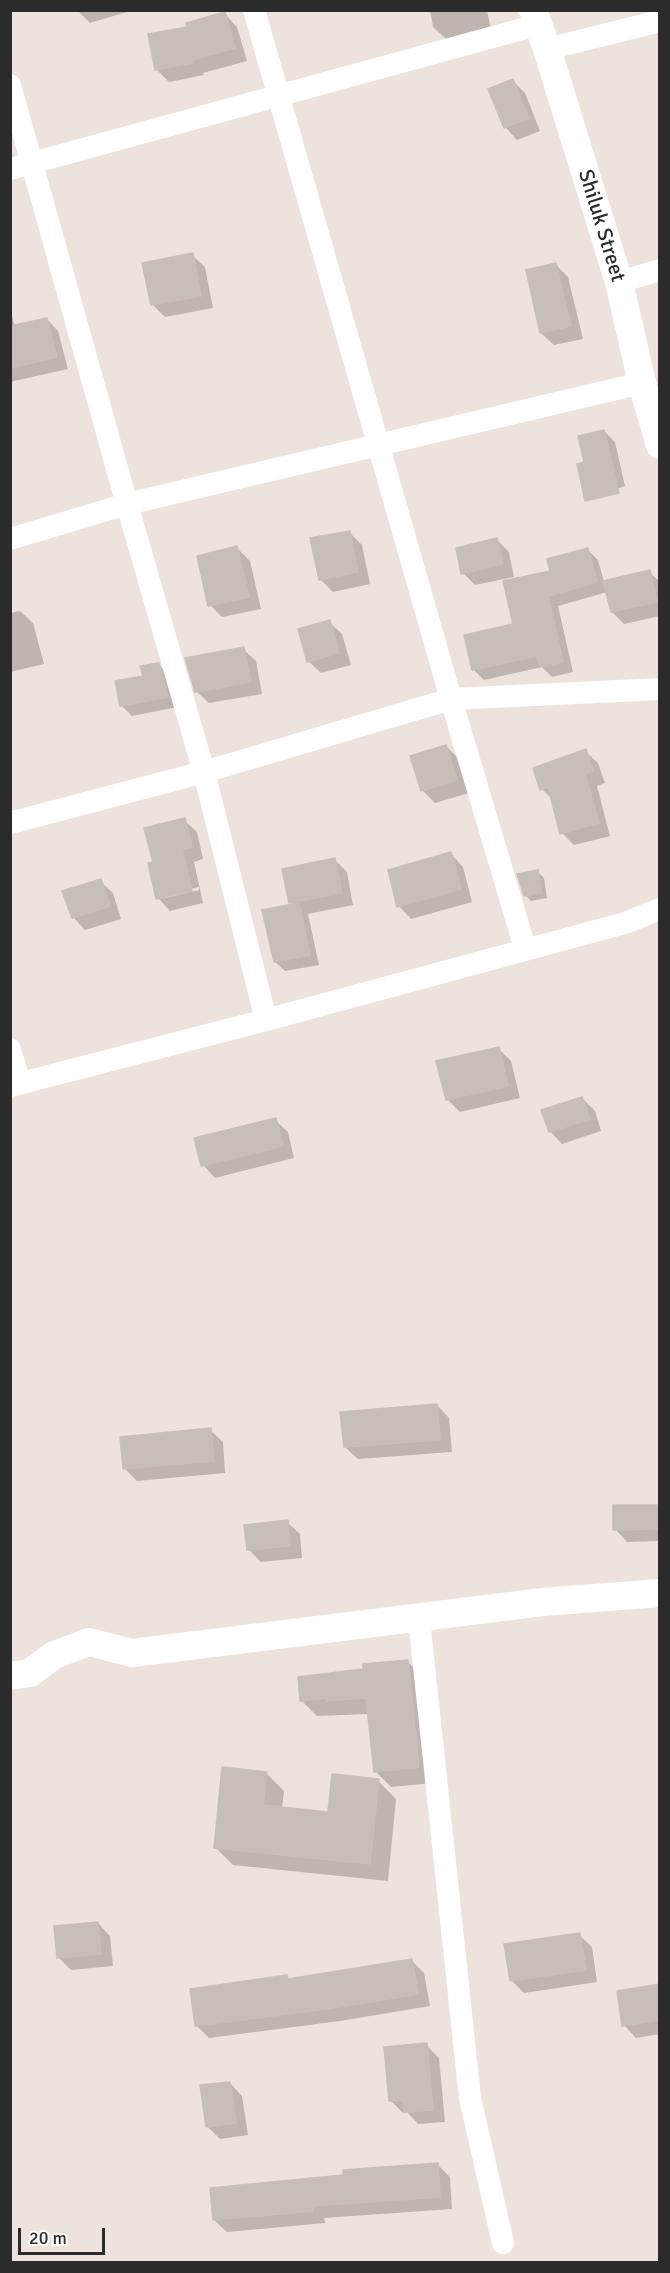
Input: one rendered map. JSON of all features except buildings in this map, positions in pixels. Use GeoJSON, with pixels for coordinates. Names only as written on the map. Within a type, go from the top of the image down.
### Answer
{"type":"FeatureCollection","features":[{"type":"Feature","properties":{"kind":"street"},"geometry":{"type":"LineString","coordinates":[[254,10],[451,699],[525,948]]}},
{"type":"Feature","properties":{"kind":"street"},"geometry":{"type":"LineString","coordinates":[[21,166],[539,28],[660,21]]}},
{"type":"Feature","properties":{"kind":"street","name":"Shiluk Street"},"geometry":{"type":"LineString","coordinates":[[539,28],[619,282],[642,383],[660,445]]}},
{"type":"Feature","properties":{"kind":"street"},"geometry":{"type":"LineString","coordinates":[[10,85],[21,166],[127,504],[204,772],[266,1020]]}},
{"type":"Feature","properties":{"kind":"street"},"geometry":{"type":"LineString","coordinates":[[619,282],[660,270]]}},
{"type":"Feature","properties":{"kind":"street"},"geometry":{"type":"LineString","coordinates":[[10,539],[127,504],[642,383]]}},
{"type":"Feature","properties":{"kind":"street"},"geometry":{"type":"LineString","coordinates":[[10,823],[204,772],[451,699],[660,688]]}},
{"type":"Feature","properties":{"kind":"street"},"geometry":{"type":"LineString","coordinates":[[10,1049],[15,1085],[624,923],[660,909]]}},
{"type":"Feature","properties":{"kind":"street"},"geometry":{"type":"LineString","coordinates":[[10,1676],[30,1673],[54,1655],[89,1642],[132,1653],[543,1602],[660,1593]]}},
{"type":"Feature","properties":{"kind":"street"},"geometry":{"type":"LineString","coordinates":[[419,1619],[470,2098],[503,2243]]}}]}
